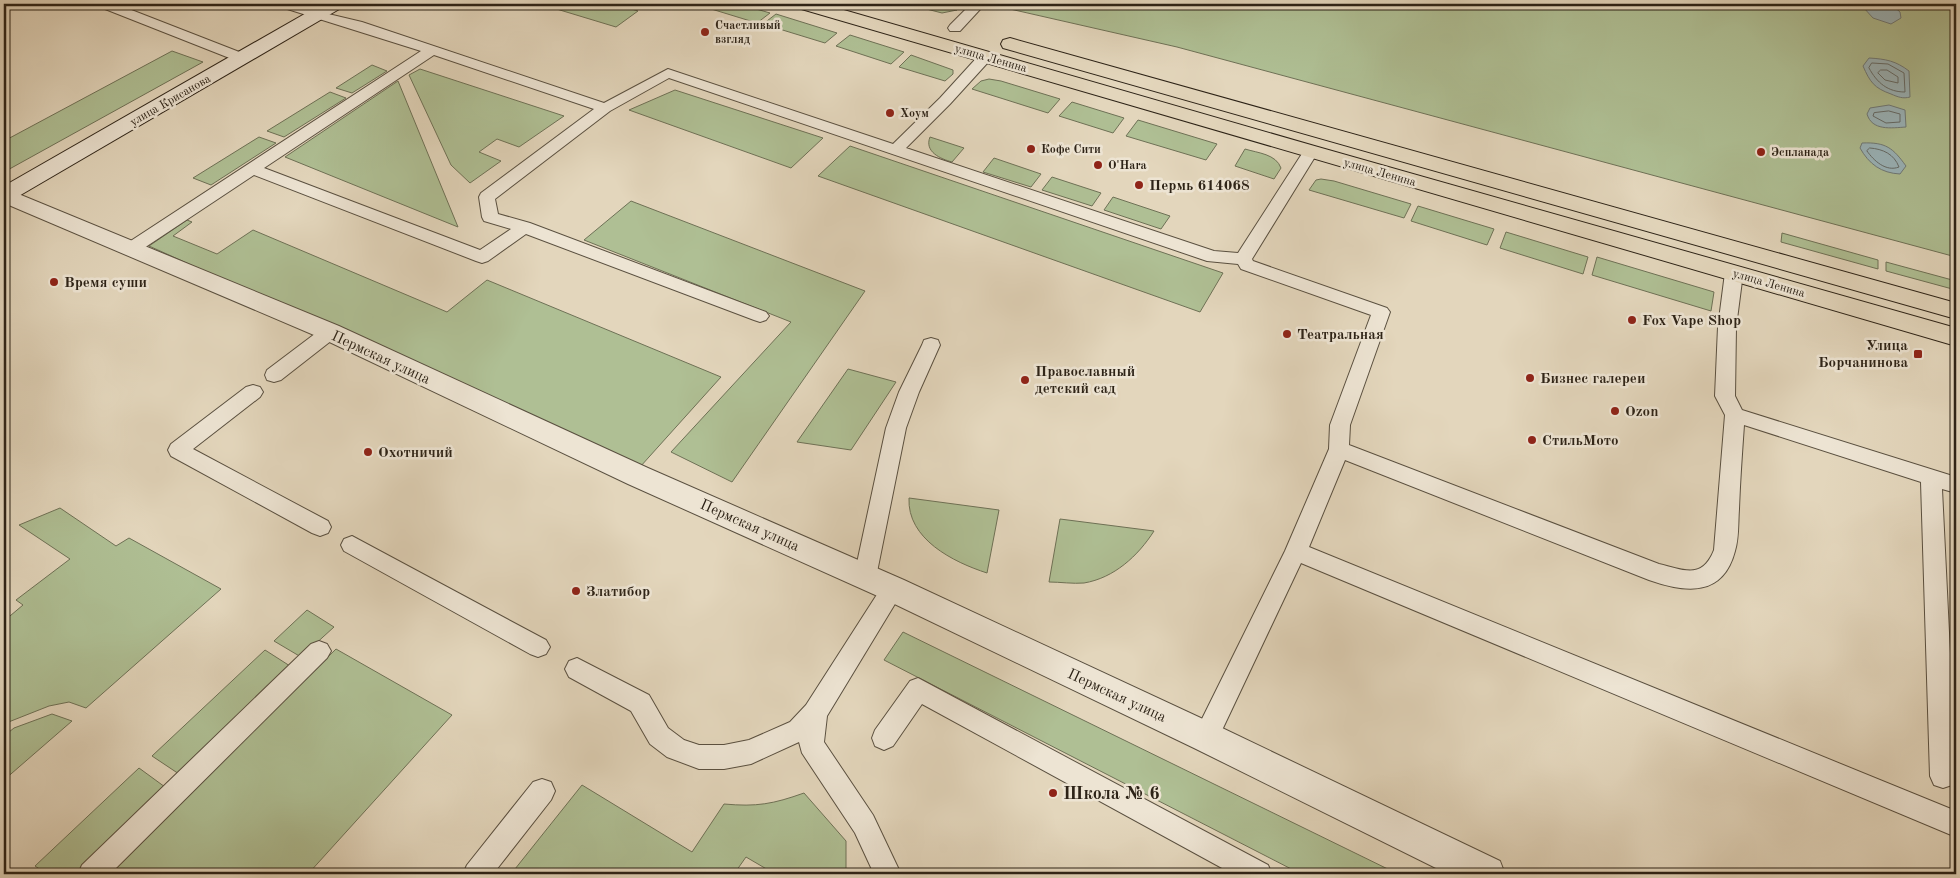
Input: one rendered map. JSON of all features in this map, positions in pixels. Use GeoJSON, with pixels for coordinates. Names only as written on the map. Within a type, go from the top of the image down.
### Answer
{"type":"FeatureCollection","features":[{"type":"Feature","properties":{"kind":"main road","name":"улица Ленина"},"geometry":{"type":"LineString","coordinates":[[804,4],[1310,152],[1956,337]]}},
{"type":"Feature","properties":{"kind":"main road","name":"улица Ленина"},"geometry":{"type":"LineString","coordinates":[[872,4],[1956,310]]}},
{"type":"Feature","properties":{"kind":"street","name":"улица Крисанова"},"geometry":{"type":"LineString","coordinates":[[4,195],[335,4]]}},
{"type":"Feature","properties":{"kind":"street","name":"Пермская улица"},"geometry":{"type":"LineString","coordinates":[[4,195],[330,332],[638,476],[865,576],[1206,737],[1486,874]]}},
{"type":"Feature","properties":{"kind":"lane"},"geometry":{"type":"LineString","coordinates":[[105,4],[242,58]]}},
{"type":"Feature","properties":{"kind":"lane"},"geometry":{"type":"LineString","coordinates":[[286,4],[316,15],[357,25],[605,108]]}},
{"type":"Feature","properties":{"kind":"lane"},"geometry":{"type":"LineString","coordinates":[[955,28],[978,4]]}},
{"type":"Feature","properties":{"kind":"lane"},"geometry":{"type":"LineString","coordinates":[[132,248],[432,50]]}},
{"type":"Feature","properties":{"kind":"lane"},"geometry":{"type":"LineString","coordinates":[[895,150],[946,101],[986,56]]}},
{"type":"Feature","properties":{"kind":"lane"},"geometry":{"type":"LineString","coordinates":[[760,316],[524,227],[490,217],[487,197],[605,108],[668,73],[1213,256],[1243,259]]}},
{"type":"Feature","properties":{"kind":"lane"},"geometry":{"type":"LineString","coordinates":[[1243,259],[1310,152]]}},
{"type":"Feature","properties":{"kind":"lane"},"geometry":{"type":"LineString","coordinates":[[253,169],[482,257],[524,227]]}},
{"type":"Feature","properties":{"kind":"lane"},"geometry":{"type":"LineString","coordinates":[[1206,737],[1296,551],[1339,449],[1340,424],[1381,312],[1247,265],[1243,259]]}},
{"type":"Feature","properties":{"kind":"lane"},"geometry":{"type":"LineString","coordinates":[[1339,449],[1657,574],[1684,580],[1706,578],[1716,572],[1725,550],[1735,415],[1725,396],[1727,327],[1734,273]]}},
{"type":"Feature","properties":{"kind":"lane"},"geometry":{"type":"LineString","coordinates":[[274,375],[330,332]]}},
{"type":"Feature","properties":{"kind":"lane"},"geometry":{"type":"LineString","coordinates":[[865,576],[896,428],[909,392],[930,345]]}},
{"type":"Feature","properties":{"kind":"lane"},"geometry":{"type":"LineString","coordinates":[[253,392],[178,450],[320,527]]}},
{"type":"Feature","properties":{"kind":"lane"},"geometry":{"type":"LineString","coordinates":[[1735,415],[1956,485]]}},
{"type":"Feature","properties":{"kind":"lane"},"geometry":{"type":"LineString","coordinates":[[1931,477],[1943,776]]}},
{"type":"Feature","properties":{"kind":"lane"},"geometry":{"type":"LineString","coordinates":[[352,545],[538,647]]}},
{"type":"Feature","properties":{"kind":"lane"},"geometry":{"type":"LineString","coordinates":[[1296,551],[1956,824]]}},
{"type":"Feature","properties":{"kind":"lane"},"geometry":{"type":"LineString","coordinates":[[577,669],[640,704],[659,736],[676,749],[699,757],[724,757],[751,752],[799,730],[815,713],[893,589]]}},
{"type":"Feature","properties":{"kind":"lane"},"geometry":{"type":"LineString","coordinates":[[91,874],[319,651]]}},
{"type":"Feature","properties":{"kind":"lane"},"geometry":{"type":"LineString","coordinates":[[884,738],[918,689],[1259,874]]}},
{"type":"Feature","properties":{"kind":"lane"},"geometry":{"type":"LineString","coordinates":[[815,713],[811,745],[864,824],[888,874]]}},
{"type":"Feature","properties":{"kind":"lane"},"geometry":{"type":"LineString","coordinates":[[476,874],[542,791]]}},
{"type":"Feature","properties":{"kind":"green space"},"geometry":{"type":"Polygon","coordinates":[[[540,4],[615,4],[638,11],[616,27],[540,4]]]}},
{"type":"Feature","properties":{"kind":"green space"},"geometry":{"type":"Polygon","coordinates":[[[714,4],[739,4],[770,13],[757,23],[708,8],[714,4]]]}},
{"type":"Feature","properties":{"kind":"green space"},"geometry":{"type":"Polygon","coordinates":[[[907,4],[936,4],[957,10],[942,13],[907,4]]]}},
{"type":"Feature","properties":{"kind":"green space","name":"Эспланада"},"geometry":{"type":"Polygon","coordinates":[[[988,4],[1956,4],[1956,257],[1177,47],[988,4]]]}},
{"type":"Feature","properties":{"kind":"green space"},"geometry":{"type":"Polygon","coordinates":[[[776,14],[837,33],[825,43],[763,24],[776,14]]]}},
{"type":"Feature","properties":{"kind":"green space"},"geometry":{"type":"Polygon","coordinates":[[[850,35],[904,52],[891,64],[836,46],[850,35]]]}},
{"type":"Feature","properties":{"kind":"green space"},"geometry":{"type":"Polygon","coordinates":[[[172,51],[203,62],[4,172],[4,141],[172,51]]]}},
{"type":"Feature","properties":{"kind":"green space"},"geometry":{"type":"Polygon","coordinates":[[[911,55],[953,70],[953,74],[945,81],[899,67],[911,55]]]}},
{"type":"Feature","properties":{"kind":"green space"},"geometry":{"type":"Polygon","coordinates":[[[372,65],[387,71],[352,93],[336,88],[372,65]]]}},
{"type":"Feature","properties":{"kind":"green space"},"geometry":{"type":"Polygon","coordinates":[[[420,69],[564,116],[519,147],[497,139],[479,152],[501,161],[470,183],[451,165],[409,75],[420,69]]]}},
{"type":"Feature","properties":{"kind":"green space"},"geometry":{"type":"Polygon","coordinates":[[[989,79],[1060,99],[1048,113],[972,89],[981,81],[989,79]]]}},
{"type":"Feature","properties":{"kind":"green space"},"geometry":{"type":"Polygon","coordinates":[[[398,81],[458,227],[285,157],[398,81]]]}},
{"type":"Feature","properties":{"kind":"green space"},"geometry":{"type":"Polygon","coordinates":[[[675,90],[823,138],[791,168],[629,110],[675,90]]]}},
{"type":"Feature","properties":{"kind":"green space"},"geometry":{"type":"Polygon","coordinates":[[[330,92],[346,98],[284,137],[267,131],[330,92]]]}},
{"type":"Feature","properties":{"kind":"green space"},"geometry":{"type":"Polygon","coordinates":[[[1072,102],[1124,118],[1113,133],[1059,116],[1072,102]]]}},
{"type":"Feature","properties":{"kind":"green space"},"geometry":{"type":"Polygon","coordinates":[[[1138,120],[1217,144],[1206,160],[1126,136],[1138,120]]]}},
{"type":"Feature","properties":{"kind":"green space"},"geometry":{"type":"Polygon","coordinates":[[[259,137],[276,143],[211,185],[193,178],[259,137]]]}},
{"type":"Feature","properties":{"kind":"green space"},"geometry":{"type":"Polygon","coordinates":[[[930,137],[964,148],[952,162],[948,161],[931,151],[929,147],[930,137]]]}},
{"type":"Feature","properties":{"kind":"green space"},"geometry":{"type":"Polygon","coordinates":[[[850,146],[1223,273],[1200,312],[818,176],[850,146]]]}},
{"type":"Feature","properties":{"kind":"green space"},"geometry":{"type":"Polygon","coordinates":[[[1245,149],[1271,157],[1279,163],[1281,168],[1274,179],[1235,166],[1245,149]]]}},
{"type":"Feature","properties":{"kind":"green space"},"geometry":{"type":"Polygon","coordinates":[[[994,158],[1041,174],[1031,187],[983,172],[994,158]]]}},
{"type":"Feature","properties":{"kind":"green space"},"geometry":{"type":"Polygon","coordinates":[[[1052,177],[1101,193],[1092,206],[1042,190],[1052,177]]]}},
{"type":"Feature","properties":{"kind":"green space"},"geometry":{"type":"Polygon","coordinates":[[[1316,180],[1334,181],[1411,204],[1404,218],[1309,190],[1316,180]]]}},
{"type":"Feature","properties":{"kind":"green space"},"geometry":{"type":"Polygon","coordinates":[[[1113,197],[1170,216],[1161,229],[1104,210],[1113,197]]]}},
{"type":"Feature","properties":{"kind":"green space"},"geometry":{"type":"Polygon","coordinates":[[[631,201],[865,291],[732,482],[671,452],[791,322],[584,240],[631,201]]]}},
{"type":"Feature","properties":{"kind":"green space"},"geometry":{"type":"Polygon","coordinates":[[[1418,206],[1494,229],[1487,245],[1411,221],[1418,206]]]}},
{"type":"Feature","properties":{"kind":"green space"},"geometry":{"type":"Polygon","coordinates":[[[187,220],[192,222],[173,236],[217,254],[253,230],[447,312],[487,280],[721,377],[640,467],[149,246],[187,220]]]}},
{"type":"Feature","properties":{"kind":"green space"},"geometry":{"type":"Polygon","coordinates":[[[1506,232],[1588,257],[1583,274],[1500,248],[1506,232]]]}},
{"type":"Feature","properties":{"kind":"green space"},"geometry":{"type":"Polygon","coordinates":[[[1782,233],[1878,260],[1878,269],[1781,242],[1782,233]]]}},
{"type":"Feature","properties":{"kind":"green space"},"geometry":{"type":"Polygon","coordinates":[[[1597,257],[1714,292],[1711,311],[1592,275],[1597,257]]]}},
{"type":"Feature","properties":{"kind":"green space"},"geometry":{"type":"Polygon","coordinates":[[[1886,262],[1956,281],[1956,290],[1886,271],[1886,262]]]}},
{"type":"Feature","properties":{"kind":"green space"},"geometry":{"type":"Polygon","coordinates":[[[848,369],[896,382],[851,450],[797,442],[848,369]]]}},
{"type":"Feature","properties":{"kind":"green space"},"geometry":{"type":"Polygon","coordinates":[[[909,498],[999,510],[987,573],[960,562],[934,547],[916,525],[910,513],[909,498]]]}},
{"type":"Feature","properties":{"kind":"green space"},"geometry":{"type":"Polygon","coordinates":[[[60,508],[116,546],[129,538],[221,589],[86,708],[69,702],[49,706],[6,723],[4,716],[4,621],[23,605],[16,600],[70,559],[19,525],[60,508]]]}},
{"type":"Feature","properties":{"kind":"green space"},"geometry":{"type":"Polygon","coordinates":[[[1060,519],[1154,531],[1133,557],[1105,576],[1084,583],[1049,582],[1060,519]]]}},
{"type":"Feature","properties":{"kind":"green space"},"geometry":{"type":"Polygon","coordinates":[[[307,610],[334,627],[301,657],[274,641],[307,610]]]}},
{"type":"Feature","properties":{"kind":"green space"},"geometry":{"type":"Polygon","coordinates":[[[903,632],[1398,874],[1301,874],[884,660],[903,632]]]}},
{"type":"Feature","properties":{"kind":"green space"},"geometry":{"type":"Polygon","coordinates":[[[336,649],[452,715],[308,874],[108,874],[336,649]]]}},
{"type":"Feature","properties":{"kind":"green space"},"geometry":{"type":"Polygon","coordinates":[[[265,650],[290,666],[179,774],[152,756],[265,650]]]}},
{"type":"Feature","properties":{"kind":"green space"},"geometry":{"type":"Polygon","coordinates":[[[52,714],[72,721],[4,780],[4,736],[14,728],[52,714]]]}},
{"type":"Feature","properties":{"kind":"green space"},"geometry":{"type":"Polygon","coordinates":[[[139,768],[165,787],[76,874],[47,874],[35,866],[139,768]]]}},
{"type":"Feature","properties":{"kind":"green space"},"geometry":{"type":"Polygon","coordinates":[[[582,785],[692,852],[724,804],[765,804],[804,793],[846,841],[846,874],[775,874],[746,857],[734,874],[511,874],[582,785]]]}},
{"type":"Feature","properties":{"kind":"water"},"geometry":{"type":"Polygon","coordinates":[[[1864,4],[1891,4],[1900,12],[1901,18],[1891,24],[1873,18],[1863,7],[1864,4]]]}},
{"type":"Feature","properties":{"kind":"water"},"geometry":{"type":"Polygon","coordinates":[[[1869,58],[1890,61],[1909,71],[1910,97],[1896,96],[1873,84],[1863,66],[1869,58]]]}},
{"type":"Feature","properties":{"kind":"water"},"geometry":{"type":"Polygon","coordinates":[[[1889,105],[1905,110],[1906,127],[1878,126],[1869,119],[1867,114],[1870,108],[1889,105]]]}},
{"type":"Feature","properties":{"kind":"water"},"geometry":{"type":"Polygon","coordinates":[[[1862,143],[1888,147],[1906,166],[1900,174],[1881,170],[1864,154],[1860,148],[1862,143]]]}},
{"type":"Feature","properties":{"kind":"place","name":"Счастливый взгляд"},"geometry":{"type":"Point","coordinates":[705,32]}},
{"type":"Feature","properties":{"kind":"place","name":"Хоум"},"geometry":{"type":"Point","coordinates":[890,113]}},
{"type":"Feature","properties":{"kind":"place","name":"Кофе Сити"},"geometry":{"type":"Point","coordinates":[1031,149]}},
{"type":"Feature","properties":{"kind":"place","name":"Эспланада"},"geometry":{"type":"Point","coordinates":[1761,152]}},
{"type":"Feature","properties":{"kind":"place","name":"O'Hara"},"geometry":{"type":"Point","coordinates":[1098,165]}},
{"type":"Feature","properties":{"kind":"place","name":"Пермь 614068"},"geometry":{"type":"Point","coordinates":[1139,185]}},
{"type":"Feature","properties":{"kind":"place","name":"Время суши"},"geometry":{"type":"Point","coordinates":[54,282]}},
{"type":"Feature","properties":{"kind":"place","name":"Fox Vape Shop"},"geometry":{"type":"Point","coordinates":[1632,320]}},
{"type":"Feature","properties":{"kind":"place","name":"Театральная"},"geometry":{"type":"Point","coordinates":[1287,334]}},
{"type":"Feature","properties":{"kind":"place","name":"Улица Борчанинова"},"geometry":{"type":"Point","coordinates":[1918,354]}},
{"type":"Feature","properties":{"kind":"place","name":"Бизнес галереи"},"geometry":{"type":"Point","coordinates":[1530,378]}},
{"type":"Feature","properties":{"kind":"place","name":"Православный детский сад"},"geometry":{"type":"Point","coordinates":[1025,380]}},
{"type":"Feature","properties":{"kind":"place","name":"Ozon"},"geometry":{"type":"Point","coordinates":[1615,411]}},
{"type":"Feature","properties":{"kind":"place","name":"СтильМото"},"geometry":{"type":"Point","coordinates":[1532,440]}},
{"type":"Feature","properties":{"kind":"place","name":"Охотничий"},"geometry":{"type":"Point","coordinates":[368,452]}},
{"type":"Feature","properties":{"kind":"place","name":"Златибор"},"geometry":{"type":"Point","coordinates":[576,591]}},
{"type":"Feature","properties":{"kind":"place","name":"Школа № 6"},"geometry":{"type":"Point","coordinates":[1053,793]}}]}
